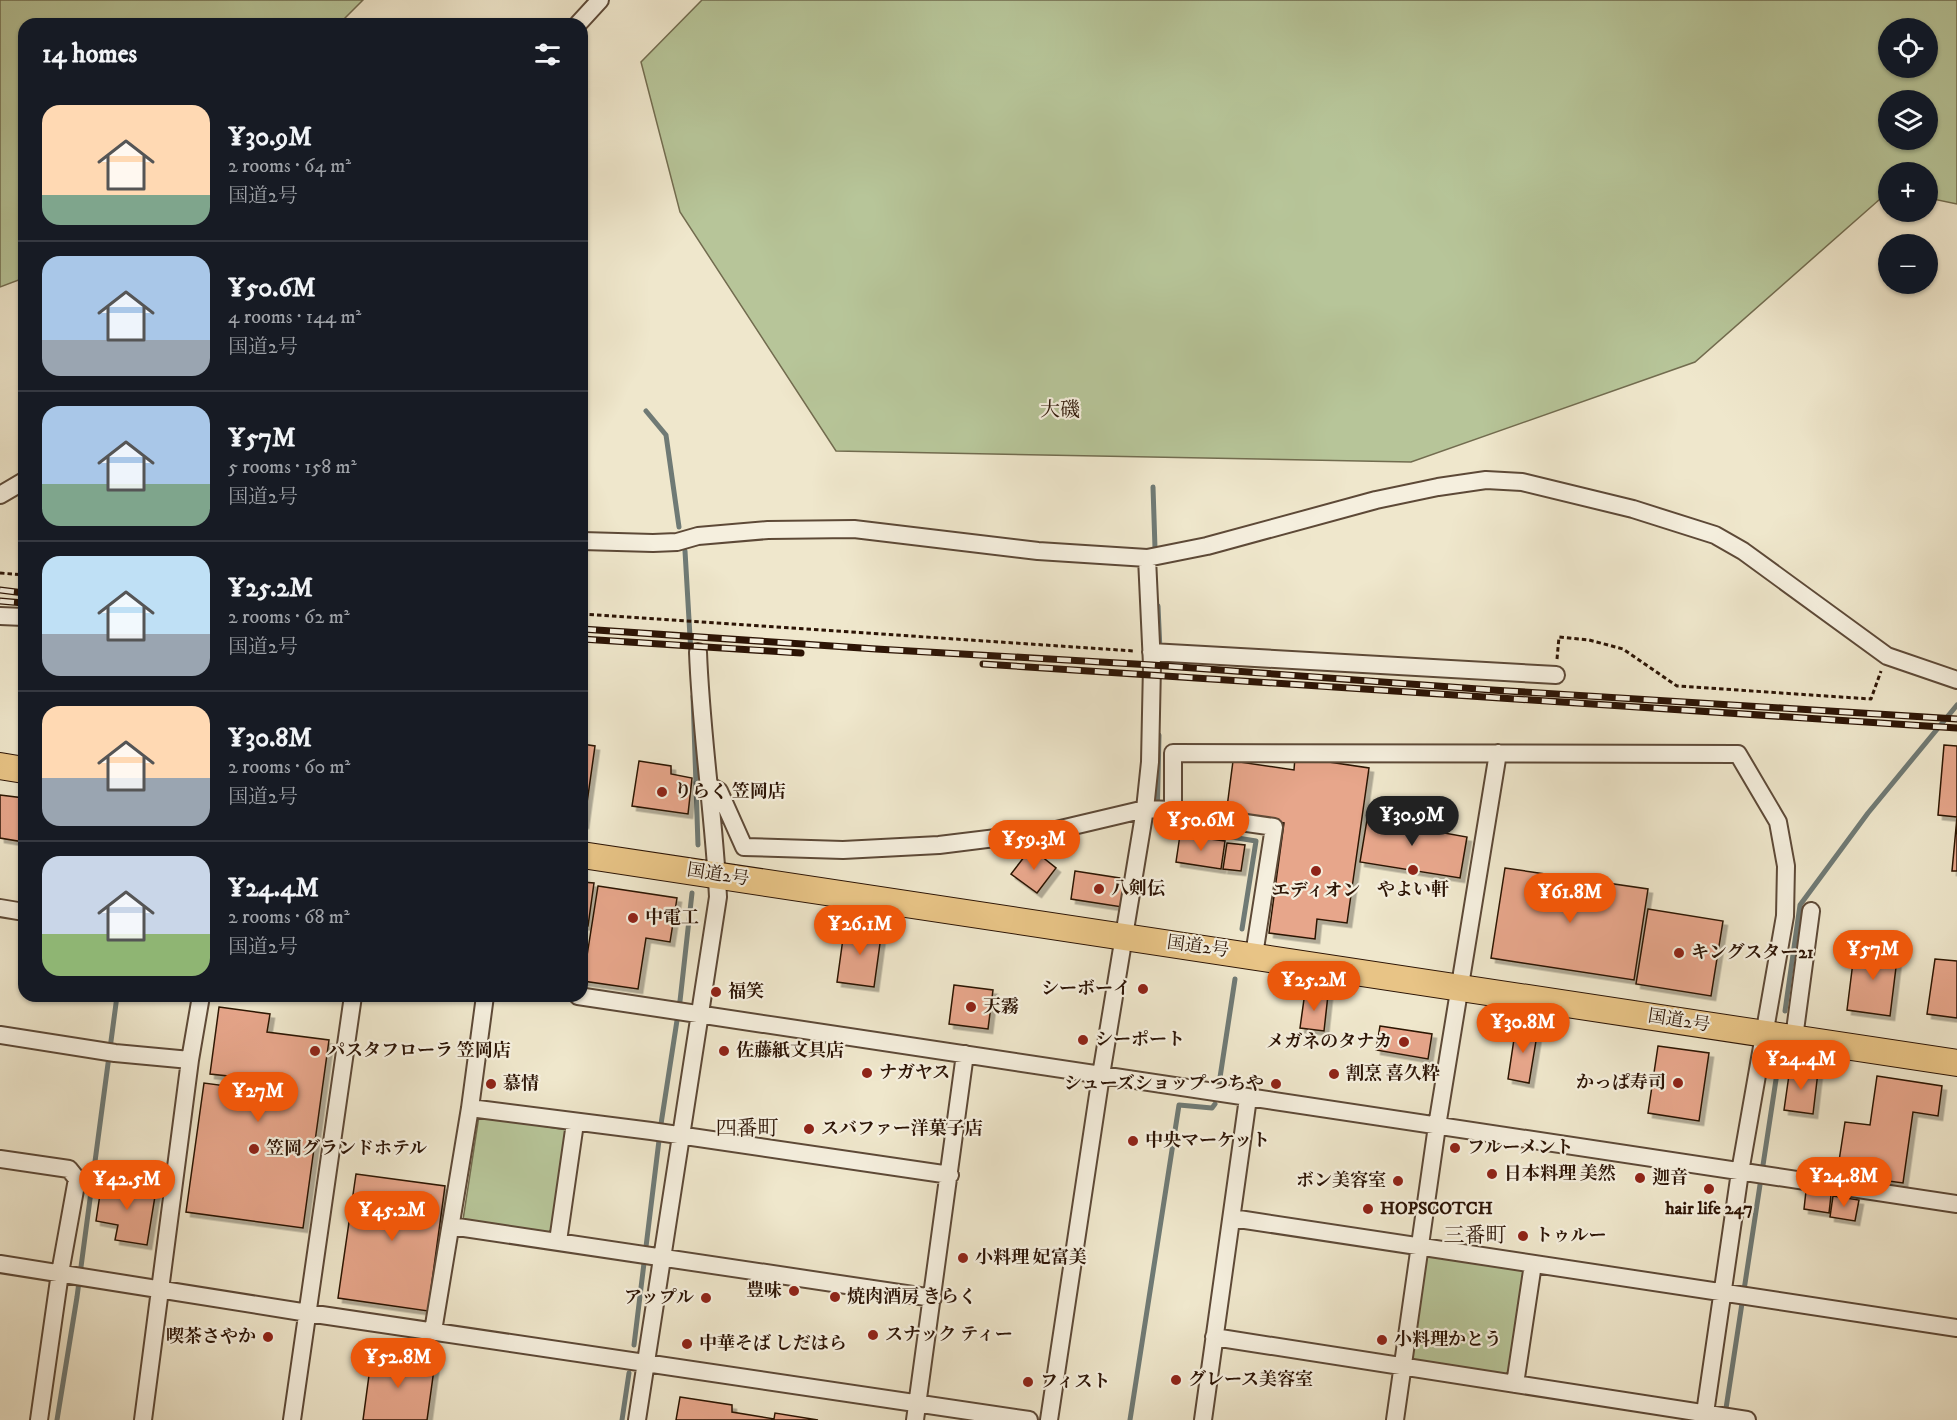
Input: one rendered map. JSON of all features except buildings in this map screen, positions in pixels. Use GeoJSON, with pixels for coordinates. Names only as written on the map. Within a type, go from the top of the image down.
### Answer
{"type":"FeatureCollection","features":[{"type":"Feature","properties":{"kind":"highway"},"geometry":{"type":"LineString","coordinates":[[0,766],[18,769]]}},
{"type":"Feature","properties":{"kind":"highway","name":"国道2号"},"geometry":{"type":"LineString","coordinates":[[588,856],[1957,1063]]}},
{"type":"Feature","properties":{"kind":"street"},"geometry":{"type":"LineString","coordinates":[[584,18],[600,0]]}},
{"type":"Feature","properties":{"kind":"street"},"geometry":{"type":"LineString","coordinates":[[588,542],[677,542],[698,536],[768,530],[854,529],[1038,551],[1147,558],[1207,546],[1377,500],[1437,487],[1486,480],[1522,482],[1633,509],[1715,535],[1743,551],[1887,656],[1957,680]]}},
{"type":"Feature","properties":{"kind":"street"},"geometry":{"type":"LineString","coordinates":[[0,495],[18,484]]}},
{"type":"Feature","properties":{"kind":"street"},"geometry":{"type":"LineString","coordinates":[[1147,558],[1158,653],[1150,762],[1159,810]]}},
{"type":"Feature","properties":{"kind":"street"},"geometry":{"type":"LineString","coordinates":[[0,616],[18,617]]}},
{"type":"Feature","properties":{"kind":"street"},"geometry":{"type":"LineString","coordinates":[[637,1420],[646,1362],[651,1254],[666,1134],[695,1013],[717,897],[698,652]]}},
{"type":"Feature","properties":{"kind":"street"},"geometry":{"type":"LineString","coordinates":[[1158,653],[1556,675]]}},
{"type":"Feature","properties":{"kind":"street"},"geometry":{"type":"LineString","coordinates":[[1049,1420],[1101,1075],[1125,936],[1173,753],[1738,754],[1778,822],[1786,866],[1785,916],[1764,1033],[1754,1174],[1721,1417],[1214,1337]]}},
{"type":"Feature","properties":{"kind":"street"},"geometry":{"type":"LineString","coordinates":[[1395,1420],[1437,1126],[1498,753]]}},
{"type":"Feature","properties":{"kind":"street"},"geometry":{"type":"LineString","coordinates":[[710,786],[719,791],[744,847],[843,850],[939,845],[1052,831],[1159,810],[1274,827],[1254,955]]}},
{"type":"Feature","properties":{"kind":"street"},"geometry":{"type":"LineString","coordinates":[[0,908],[18,911]]}},
{"type":"Feature","properties":{"kind":"street"},"geometry":{"type":"LineString","coordinates":[[1794,1038],[1811,911]]}},
{"type":"Feature","properties":{"kind":"street"},"geometry":{"type":"LineString","coordinates":[[588,998],[1957,1204]]}},
{"type":"Feature","properties":{"kind":"street"},"geometry":{"type":"LineString","coordinates":[[143,1420],[162,1289],[190,1060],[200,1002]]}},
{"type":"Feature","properties":{"kind":"street"},"geometry":{"type":"LineString","coordinates":[[292,1420],[352,1002]]}},
{"type":"Feature","properties":{"kind":"street"},"geometry":{"type":"LineString","coordinates":[[433,1331],[470,1108],[484,1002]]}},
{"type":"Feature","properties":{"kind":"street"},"geometry":{"type":"LineString","coordinates":[[0,1035],[109,1052],[190,1060]]}},
{"type":"Feature","properties":{"kind":"street"},"geometry":{"type":"LineString","coordinates":[[916,1412],[965,1054]]}},
{"type":"Feature","properties":{"kind":"street"},"geometry":{"type":"LineString","coordinates":[[1203,1420],[1248,1098]]}},
{"type":"Feature","properties":{"kind":"street"},"geometry":{"type":"LineString","coordinates":[[470,1108],[950,1175]]}},
{"type":"Feature","properties":{"kind":"street"},"geometry":{"type":"LineString","coordinates":[[558,1240],[575,1123]]}},
{"type":"Feature","properties":{"kind":"street"},"geometry":{"type":"LineString","coordinates":[[0,1159],[69,1169],[77,1179],[73,1276],[39,1420]]}},
{"type":"Feature","properties":{"kind":"street"},"geometry":{"type":"LineString","coordinates":[[1232,1218],[1957,1328]]}},
{"type":"Feature","properties":{"kind":"street"},"geometry":{"type":"LineString","coordinates":[[451,1226],[558,1240],[933,1298]]}},
{"type":"Feature","properties":{"kind":"street"},"geometry":{"type":"LineString","coordinates":[[0,1264],[646,1362],[916,1412],[1029,1420]]}},
{"type":"Feature","properties":{"kind":"street"},"geometry":{"type":"LineString","coordinates":[[1515,1384],[1533,1264]]}},
{"type":"Feature","properties":{"kind":"path"},"geometry":{"type":"LineString","coordinates":[[0,573],[18,574]]}},
{"type":"Feature","properties":{"kind":"path"},"geometry":{"type":"LineString","coordinates":[[588,614],[1158,653]]}},
{"type":"Feature","properties":{"kind":"path"},"geometry":{"type":"LineString","coordinates":[[1556,675],[1559,637],[1589,640],[1623,649],[1677,686],[1871,699],[1887,656]]}},
{"type":"Feature","properties":{"kind":"green space"},"geometry":{"type":"Polygon","coordinates":[[[0,0],[363,0],[345,18],[18,18],[18,280],[0,287],[0,0]]]}},
{"type":"Feature","properties":{"kind":"green space"},"geometry":{"type":"Polygon","coordinates":[[[702,0],[1957,0],[1957,204],[1938,200],[1938,162],[1878,162],[1878,201],[1695,362],[1411,462],[836,451],[680,212],[641,62],[702,0]]]}},
{"type":"Feature","properties":{"kind":"green space"},"geometry":{"type":"Polygon","coordinates":[[[479,1116],[567,1130],[553,1232],[545,1234],[463,1220],[479,1116]]]}},
{"type":"Feature","properties":{"kind":"green space"},"geometry":{"type":"Polygon","coordinates":[[[1421,1247],[1533,1264],[1515,1384],[1404,1367],[1421,1247]]]}},
{"type":"Feature","properties":{"kind":"waterway"},"geometry":{"type":"LineString","coordinates":[[646,411],[666,435],[679,527]]}},
{"type":"Feature","properties":{"kind":"waterway"},"geometry":{"type":"LineString","coordinates":[[1153,487],[1155,548]]}},
{"type":"Feature","properties":{"kind":"waterway"},"geometry":{"type":"LineString","coordinates":[[685,551],[691,654]]}},
{"type":"Feature","properties":{"kind":"waterway"},"geometry":{"type":"LineString","coordinates":[[1158,606],[1160,650]]}},
{"type":"Feature","properties":{"kind":"waterway"},"geometry":{"type":"LineString","coordinates":[[693,696],[698,845]]}},
{"type":"Feature","properties":{"kind":"waterway"},"geometry":{"type":"LineString","coordinates":[[1785,1011],[1800,905],[1868,813],[1957,705]]}},
{"type":"Feature","properties":{"kind":"waterway"},"geometry":{"type":"LineString","coordinates":[[1159,735],[1157,825],[1256,841],[1242,929]]}},
{"type":"Feature","properties":{"kind":"waterway"},"geometry":{"type":"LineString","coordinates":[[634,1345],[661,1124],[680,1001],[692,893]]}},
{"type":"Feature","properties":{"kind":"waterway"},"geometry":{"type":"LineString","coordinates":[[1219,1084],[1235,979]]}},
{"type":"Feature","properties":{"kind":"waterway"},"geometry":{"type":"LineString","coordinates":[[57,1420],[77,1297],[116,1002]]}},
{"type":"Feature","properties":{"kind":"waterway"},"geometry":{"type":"LineString","coordinates":[[1725,1415],[1779,1060]]}},
{"type":"Feature","properties":{"kind":"waterway"},"geometry":{"type":"LineString","coordinates":[[1130,1420],[1179,1105],[1212,1108],[1215,1104]]}},
{"type":"Feature","properties":{"kind":"waterway"},"geometry":{"type":"LineString","coordinates":[[622,1420],[629,1373]]}},
{"type":"Feature","properties":{"kind":"railway"},"geometry":{"type":"LineString","coordinates":[[0,590],[18,592]]}},
{"type":"Feature","properties":{"kind":"railway"},"geometry":{"type":"LineString","coordinates":[[0,601],[18,602]]}},
{"type":"Feature","properties":{"kind":"railway"},"geometry":{"type":"LineString","coordinates":[[588,629],[1957,719]]}},
{"type":"Feature","properties":{"kind":"railway"},"geometry":{"type":"LineString","coordinates":[[588,639],[801,653]]}},
{"type":"Feature","properties":{"kind":"railway"},"geometry":{"type":"LineString","coordinates":[[983,664],[1957,728]]}},
{"type":"Feature","properties":{"kind":"place","name":"りらく 笠岡店"},"geometry":{"type":"Point","coordinates":[662,792]}},
{"type":"Feature","properties":{"kind":"place","name":"やよい軒"},"geometry":{"type":"Point","coordinates":[1413,870]}},
{"type":"Feature","properties":{"kind":"place","name":"エディオン"},"geometry":{"type":"Point","coordinates":[1316,871]}},
{"type":"Feature","properties":{"kind":"place","name":"八剣伝"},"geometry":{"type":"Point","coordinates":[1099,889]}},
{"type":"Feature","properties":{"kind":"place","name":"中電工"},"geometry":{"type":"Point","coordinates":[633,918]}},
{"type":"Feature","properties":{"kind":"place","name":"キングスター21"},"geometry":{"type":"Point","coordinates":[1679,953]}},
{"type":"Feature","properties":{"kind":"place","name":"シーボーイ"},"geometry":{"type":"Point","coordinates":[1143,989]}},
{"type":"Feature","properties":{"kind":"place","name":"福笑"},"geometry":{"type":"Point","coordinates":[716,992]}},
{"type":"Feature","properties":{"kind":"place","name":"天霧"},"geometry":{"type":"Point","coordinates":[971,1007]}},
{"type":"Feature","properties":{"kind":"place","name":"シーポート"},"geometry":{"type":"Point","coordinates":[1083,1040]}},
{"type":"Feature","properties":{"kind":"place","name":"メガネのタナカ"},"geometry":{"type":"Point","coordinates":[1404,1042]}},
{"type":"Feature","properties":{"kind":"place","name":"パスタフローラ 笠岡店"},"geometry":{"type":"Point","coordinates":[315,1051]}},
{"type":"Feature","properties":{"kind":"place","name":"佐藤紙文具店"},"geometry":{"type":"Point","coordinates":[724,1051]}},
{"type":"Feature","properties":{"kind":"place","name":"ナガヤス"},"geometry":{"type":"Point","coordinates":[867,1073]}},
{"type":"Feature","properties":{"kind":"place","name":"割烹 喜久粋"},"geometry":{"type":"Point","coordinates":[1334,1074]}},
{"type":"Feature","properties":{"kind":"place","name":"かっぱ寿司"},"geometry":{"type":"Point","coordinates":[1678,1083]}},
{"type":"Feature","properties":{"kind":"place","name":"慕情"},"geometry":{"type":"Point","coordinates":[491,1084]}},
{"type":"Feature","properties":{"kind":"place","name":"シューズショップ つちや"},"geometry":{"type":"Point","coordinates":[1276,1084]}},
{"type":"Feature","properties":{"kind":"place","name":"スバファー洋菓子店"},"geometry":{"type":"Point","coordinates":[809,1129]}},
{"type":"Feature","properties":{"kind":"place","name":"中央マーケット"},"geometry":{"type":"Point","coordinates":[1133,1141]}},
{"type":"Feature","properties":{"kind":"place","name":"フルーメント"},"geometry":{"type":"Point","coordinates":[1455,1148]}},
{"type":"Feature","properties":{"kind":"place","name":"笠岡グランドホテル"},"geometry":{"type":"Point","coordinates":[254,1149]}},
{"type":"Feature","properties":{"kind":"place","name":"日本料理 美然"},"geometry":{"type":"Point","coordinates":[1492,1174]}},
{"type":"Feature","properties":{"kind":"place","name":"迦音"},"geometry":{"type":"Point","coordinates":[1640,1178]}},
{"type":"Feature","properties":{"kind":"place","name":"ボン美容室"},"geometry":{"type":"Point","coordinates":[1398,1181]}},
{"type":"Feature","properties":{"kind":"place","name":"hair life 247"},"geometry":{"type":"Point","coordinates":[1709,1189]}},
{"type":"Feature","properties":{"kind":"place","name":"HOPSCOTCH"},"geometry":{"type":"Point","coordinates":[1368,1209]}},
{"type":"Feature","properties":{"kind":"place","name":"トゥルー"},"geometry":{"type":"Point","coordinates":[1523,1236]}},
{"type":"Feature","properties":{"kind":"place","name":"小料理 妃富美"},"geometry":{"type":"Point","coordinates":[963,1258]}},
{"type":"Feature","properties":{"kind":"place","name":"豊味"},"geometry":{"type":"Point","coordinates":[794,1291]}},
{"type":"Feature","properties":{"kind":"place","name":"焼肉酒房 きらく"},"geometry":{"type":"Point","coordinates":[835,1297]}},
{"type":"Feature","properties":{"kind":"place","name":"アップル"},"geometry":{"type":"Point","coordinates":[706,1298]}},
{"type":"Feature","properties":{"kind":"place","name":"スナック ティー"},"geometry":{"type":"Point","coordinates":[873,1335]}},
{"type":"Feature","properties":{"kind":"place","name":"喫茶さやか"},"geometry":{"type":"Point","coordinates":[268,1337]}},
{"type":"Feature","properties":{"kind":"place","name":"小料理かとう"},"geometry":{"type":"Point","coordinates":[1382,1340]}},
{"type":"Feature","properties":{"kind":"place","name":"中華そば しだはら"},"geometry":{"type":"Point","coordinates":[687,1344]}},
{"type":"Feature","properties":{"kind":"place","name":"グレース美容室"},"geometry":{"type":"Point","coordinates":[1176,1380]}},
{"type":"Feature","properties":{"kind":"place","name":"フィスト"},"geometry":{"type":"Point","coordinates":[1028,1382]}},
{"type":"Feature","properties":{"kind":"district","name":"大磯"},"geometry":{"type":"Point","coordinates":[1060,410]}},
{"type":"Feature","properties":{"kind":"district","name":"四番町"},"geometry":{"type":"Point","coordinates":[747,1129]}},
{"type":"Feature","properties":{"kind":"district","name":"三番町"},"geometry":{"type":"Point","coordinates":[1475,1236]}}]}
